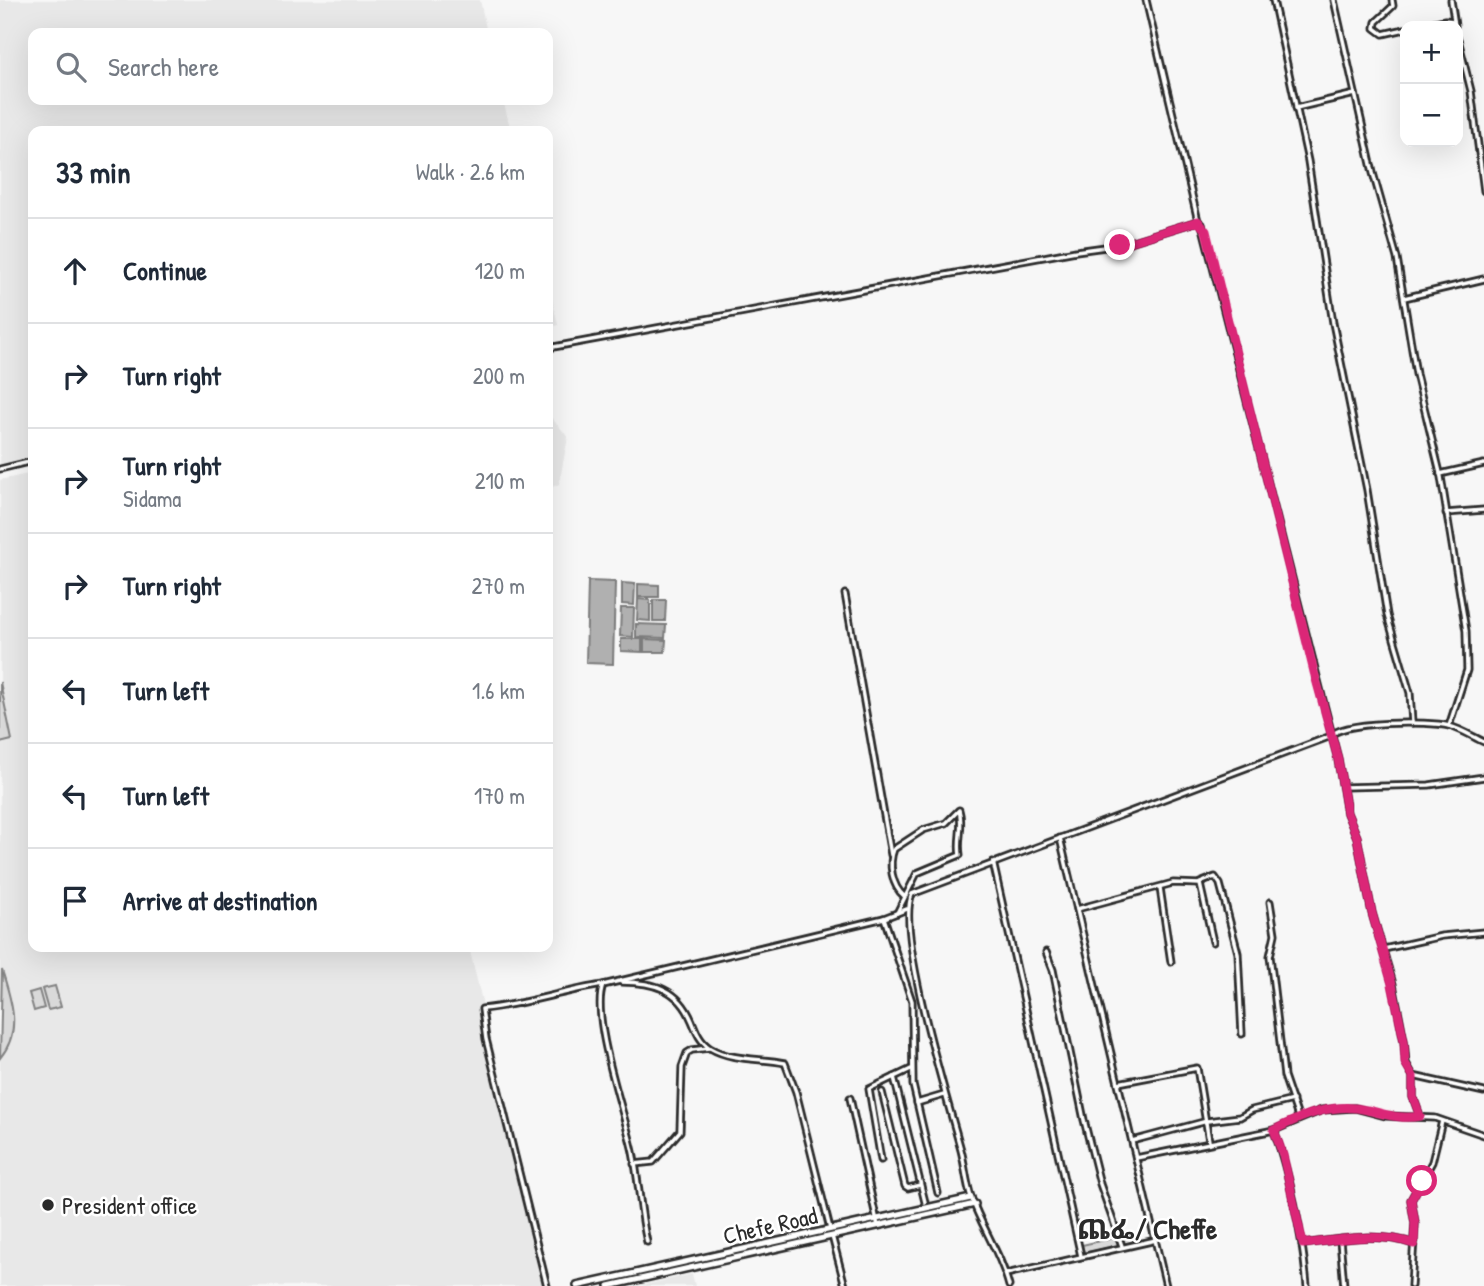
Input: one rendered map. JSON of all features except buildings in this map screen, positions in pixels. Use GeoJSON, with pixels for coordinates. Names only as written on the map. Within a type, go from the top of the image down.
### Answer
{"type":"FeatureCollection","features":[{"type":"Feature","properties":{"kind":"street"},"geometry":{"type":"LineString","coordinates":[[1146,0],[1198,221],[1206,231],[1372,913],[1384,949],[1404,1041],[1405,1063],[1413,1076],[1413,1097],[1420,1116]]}},
{"type":"Feature","properties":{"kind":"street"},"geometry":{"type":"LineString","coordinates":[[1273,0],[1308,161],[1333,323],[1382,572],[1387,615],[1410,693],[1412,723]]}},
{"type":"Feature","properties":{"kind":"street"},"geometry":{"type":"LineString","coordinates":[[1334,0],[1404,298],[1416,374],[1440,474],[1468,659],[1464,685],[1449,726]]}},
{"type":"Feature","properties":{"kind":"street"},"geometry":{"type":"LineString","coordinates":[[1392,0],[1393,6],[1376,22],[1375,29],[1383,34],[1400,30]]}},
{"type":"Feature","properties":{"kind":"street"},"geometry":{"type":"LineString","coordinates":[[1451,0],[1454,21]]}},
{"type":"Feature","properties":{"kind":"street"},"geometry":{"type":"LineString","coordinates":[[1463,59],[1471,91],[1484,191]]}},
{"type":"Feature","properties":{"kind":"street"},"geometry":{"type":"LineString","coordinates":[[1296,108],[1356,94]]}},
{"type":"Feature","properties":{"kind":"street"},"geometry":{"type":"LineString","coordinates":[[553,347],[1063,253],[1120,245],[1198,221]]}},
{"type":"Feature","properties":{"kind":"street"},"geometry":{"type":"LineString","coordinates":[[1404,298],[1484,279]]}},
{"type":"Feature","properties":{"kind":"street"},"geometry":{"type":"LineString","coordinates":[[0,469],[28,462]]}},
{"type":"Feature","properties":{"kind":"street"},"geometry":{"type":"LineString","coordinates":[[1440,474],[1484,464]]}},
{"type":"Feature","properties":{"kind":"street"},"geometry":{"type":"LineString","coordinates":[[1446,513],[1484,510]]}},
{"type":"Feature","properties":{"kind":"street"},"geometry":{"type":"LineString","coordinates":[[845,594],[891,857],[892,878],[897,890],[904,896]]}},
{"type":"Feature","properties":{"kind":"street"},"geometry":{"type":"LineString","coordinates":[[1009,1286],[973,1201],[944,1096],[907,909],[912,894],[1331,736],[1336,731],[1359,726],[1412,723],[1449,726],[1484,742]]}},
{"type":"Feature","properties":{"kind":"street"},"geometry":{"type":"LineString","coordinates":[[1343,787],[1429,785],[1484,776]]}},
{"type":"Feature","properties":{"kind":"street"},"geometry":{"type":"LineString","coordinates":[[891,857],[898,844],[923,830],[946,823],[959,810],[963,830],[958,839],[960,855],[917,873],[897,914]]}},
{"type":"Feature","properties":{"kind":"street"},"geometry":{"type":"LineString","coordinates":[[1060,838],[1167,1286]]}},
{"type":"Feature","properties":{"kind":"street"},"geometry":{"type":"LineString","coordinates":[[993,862],[1081,1256]]}},
{"type":"Feature","properties":{"kind":"street"},"geometry":{"type":"LineString","coordinates":[[1077,909],[1179,883],[1200,884],[1215,877],[1220,884],[1238,953],[1242,1034]]}},
{"type":"Feature","properties":{"kind":"street"},"geometry":{"type":"LineString","coordinates":[[1200,884],[1213,942]]}},
{"type":"Feature","properties":{"kind":"street"},"geometry":{"type":"LineString","coordinates":[[1159,888],[1171,962]]}},
{"type":"Feature","properties":{"kind":"street"},"geometry":{"type":"LineString","coordinates":[[1269,902],[1275,934],[1270,956],[1284,1076],[1298,1117]]}},
{"type":"Feature","properties":{"kind":"street"},"geometry":{"type":"LineString","coordinates":[[547,1286],[486,1039],[482,1009],[520,1004],[568,990],[616,982],[884,918],[907,909]]}},
{"type":"Feature","properties":{"kind":"street"},"geometry":{"type":"LineString","coordinates":[[884,918],[912,1001],[911,1069],[938,1193]]}},
{"type":"Feature","properties":{"kind":"street"},"geometry":{"type":"LineString","coordinates":[[1384,949],[1442,936],[1484,932]]}},
{"type":"Feature","properties":{"kind":"street"},"geometry":{"type":"LineString","coordinates":[[1046,952],[1066,1028],[1084,1121],[1100,1184],[1122,1246]]}},
{"type":"Feature","properties":{"kind":"street"},"geometry":{"type":"LineString","coordinates":[[616,982],[655,985],[677,995],[697,1034],[710,1048]]}},
{"type":"Feature","properties":{"kind":"street"},"geometry":{"type":"LineString","coordinates":[[603,985],[598,1001],[634,1164],[647,1242]]}},
{"type":"Feature","properties":{"kind":"street"},"geometry":{"type":"LineString","coordinates":[[634,1164],[653,1161],[680,1131],[683,1059],[692,1050],[710,1048],[756,1061],[785,1063],[796,1092],[845,1286]]}},
{"type":"Feature","properties":{"kind":"street"},"geometry":{"type":"LineString","coordinates":[[1118,1083],[1197,1068],[1209,1142]]}},
{"type":"Feature","properties":{"kind":"street"},"geometry":{"type":"LineString","coordinates":[[881,1160],[867,1093],[869,1089],[911,1069]]}},
{"type":"Feature","properties":{"kind":"street"},"geometry":{"type":"LineString","coordinates":[[1413,1076],[1484,1092]]}},
{"type":"Feature","properties":{"kind":"street"},"geometry":{"type":"LineString","coordinates":[[894,1077],[925,1202]]}},
{"type":"Feature","properties":{"kind":"street"},"geometry":{"type":"LineString","coordinates":[[882,1092],[905,1186],[908,1188],[920,1185]]}},
{"type":"Feature","properties":{"kind":"street"},"geometry":{"type":"LineString","coordinates":[[917,1102],[944,1096]]}},
{"type":"Feature","properties":{"kind":"street"},"geometry":{"type":"LineString","coordinates":[[850,1098],[877,1222]]}},
{"type":"Feature","properties":{"kind":"street"},"geometry":{"type":"LineString","coordinates":[[1132,1141],[1207,1121],[1240,1117],[1252,1110],[1293,1100]]}},
{"type":"Feature","properties":{"kind":"street"},"geometry":{"type":"LineString","coordinates":[[1136,1158],[1168,1154],[1209,1142],[1274,1130],[1298,1117],[1322,1110],[1355,1108],[1385,1116],[1420,1116],[1443,1120],[1484,1135]]}},
{"type":"Feature","properties":{"kind":"street"},"geometry":{"type":"LineString","coordinates":[[1411,1286],[1415,1223],[1411,1200],[1432,1162],[1443,1120]]}},
{"type":"Feature","properties":{"kind":"street"},"geometry":{"type":"LineString","coordinates":[[1274,1130],[1283,1155],[1303,1244],[1307,1286]]}},
{"type":"Feature","properties":{"kind":"street","name":"Chefe Road"},"geometry":{"type":"LineString","coordinates":[[609,1286],[973,1201]]}},
{"type":"Feature","properties":{"kind":"street","name":"Chefe Road"},"geometry":{"type":"LineString","coordinates":[[577,1286],[831,1233]]}},
{"type":"Feature","properties":{"kind":"street"},"geometry":{"type":"LineString","coordinates":[[1303,1244],[1400,1239],[1414,1244]]}},
{"type":"Feature","properties":{"kind":"street"},"geometry":{"type":"LineString","coordinates":[[1006,1274],[1156,1240]]}},
{"type":"Feature","properties":{"kind":"street"},"geometry":{"type":"LineString","coordinates":[[1340,1240],[1345,1286]]}},
{"type":"Feature","properties":{"kind":"shaded area"},"geometry":{"type":"Polygon","coordinates":[[[0,0],[480,0],[486,28],[28,28],[28,105],[504,105],[510,126],[28,126],[28,458],[0,465],[0,0]]]}},
{"type":"Feature","properties":{"kind":"shaded area"},"geometry":{"type":"Polygon","coordinates":[[[553,304],[558,325],[553,326],[553,304]]]}},
{"type":"Feature","properties":{"kind":"shaded area"},"geometry":{"type":"Polygon","coordinates":[[[553,420],[568,437],[559,484],[553,487],[553,420]]]}},
{"type":"Feature","properties":{"kind":"shaded area"},"geometry":{"type":"Polygon","coordinates":[[[28,474],[28,952],[470,952],[551,1286],[0,1286],[0,480],[28,474]]]}},
{"type":"Feature","properties":{"kind":"shaded area"},"geometry":{"type":"Polygon","coordinates":[[[588,581],[615,582],[613,664],[586,663],[588,581]]]}},
{"type":"Feature","properties":{"kind":"shaded area"},"geometry":{"type":"Polygon","coordinates":[[[622,583],[635,584],[634,605],[622,604],[622,583]]]}},
{"type":"Feature","properties":{"kind":"shaded area"},"geometry":{"type":"Polygon","coordinates":[[[638,584],[659,585],[659,597],[638,597],[638,584]]]}},
{"type":"Feature","properties":{"kind":"shaded area"},"geometry":{"type":"Polygon","coordinates":[[[638,599],[650,600],[650,621],[637,620],[638,599]]]}},
{"type":"Feature","properties":{"kind":"shaded area"},"geometry":{"type":"Polygon","coordinates":[[[653,600],[666,600],[665,621],[653,621],[653,600]]]}},
{"type":"Feature","properties":{"kind":"shaded area"},"geometry":{"type":"Polygon","coordinates":[[[621,608],[634,608],[633,637],[620,636],[621,608]]]}},
{"type":"Feature","properties":{"kind":"shaded area"},"geometry":{"type":"Polygon","coordinates":[[[636,624],[666,625],[665,638],[636,637],[636,624]]]}},
{"type":"Feature","properties":{"kind":"shaded area"},"geometry":{"type":"Polygon","coordinates":[[[621,639],[642,639],[642,652],[621,651],[621,639]]]}},
{"type":"Feature","properties":{"kind":"shaded area"},"geometry":{"type":"Polygon","coordinates":[[[644,639],[666,640],[665,652],[644,652],[644,639]]]}},
{"type":"Feature","properties":{"kind":"shaded area"},"geometry":{"type":"Polygon","coordinates":[[[0,682],[12,740],[0,743],[0,682]]]}},
{"type":"Feature","properties":{"kind":"shaded area"},"geometry":{"type":"Polygon","coordinates":[[[2,970],[11,1004],[13,1026],[7,1048],[0,1058],[2,970]]]}},
{"type":"Feature","properties":{"kind":"shaded area"},"geometry":{"type":"Polygon","coordinates":[[[55,986],[61,1007],[48,1010],[42,989],[55,986]]]}},
{"type":"Feature","properties":{"kind":"shaded area"},"geometry":{"type":"Polygon","coordinates":[[[39,990],[44,1008],[34,1011],[29,993],[39,990]]]}},
{"type":"Feature","properties":{"kind":"shaded area"},"geometry":{"type":"Polygon","coordinates":[[[1131,1234],[1133,1242],[1084,1253],[1082,1245],[1131,1234]]]}},
{"type":"Feature","properties":{"kind":"shaded area"},"geometry":{"type":"Polygon","coordinates":[[[692,1274],[695,1286],[639,1286],[692,1274]]]}},
{"type":"Feature","properties":{"kind":"place","name":"President office"},"geometry":{"type":"Point","coordinates":[48,1205]}},
{"type":"Feature","properties":{"kind":"district","name":"ጨፌ/ Cheffe"},"geometry":{"type":"Point","coordinates":[1147,1229]}},
{"type":"Feature","properties":{"kind":"route"},"geometry":{"type":"LineString","coordinates":[[1120,245],[1198,221],[1206,231],[1314,672],[1334,741],[1347,813],[1357,837],[1372,913],[1384,949],[1404,1041],[1405,1063],[1413,1076],[1413,1097],[1420,1116],[1401,1118],[1355,1108],[1322,1110],[1298,1117],[1274,1130],[1283,1155],[1303,1244],[1353,1238],[1381,1238],[1400,1239],[1414,1244],[1415,1223],[1410,1208],[1411,1200],[1422,1181]]}}]}
